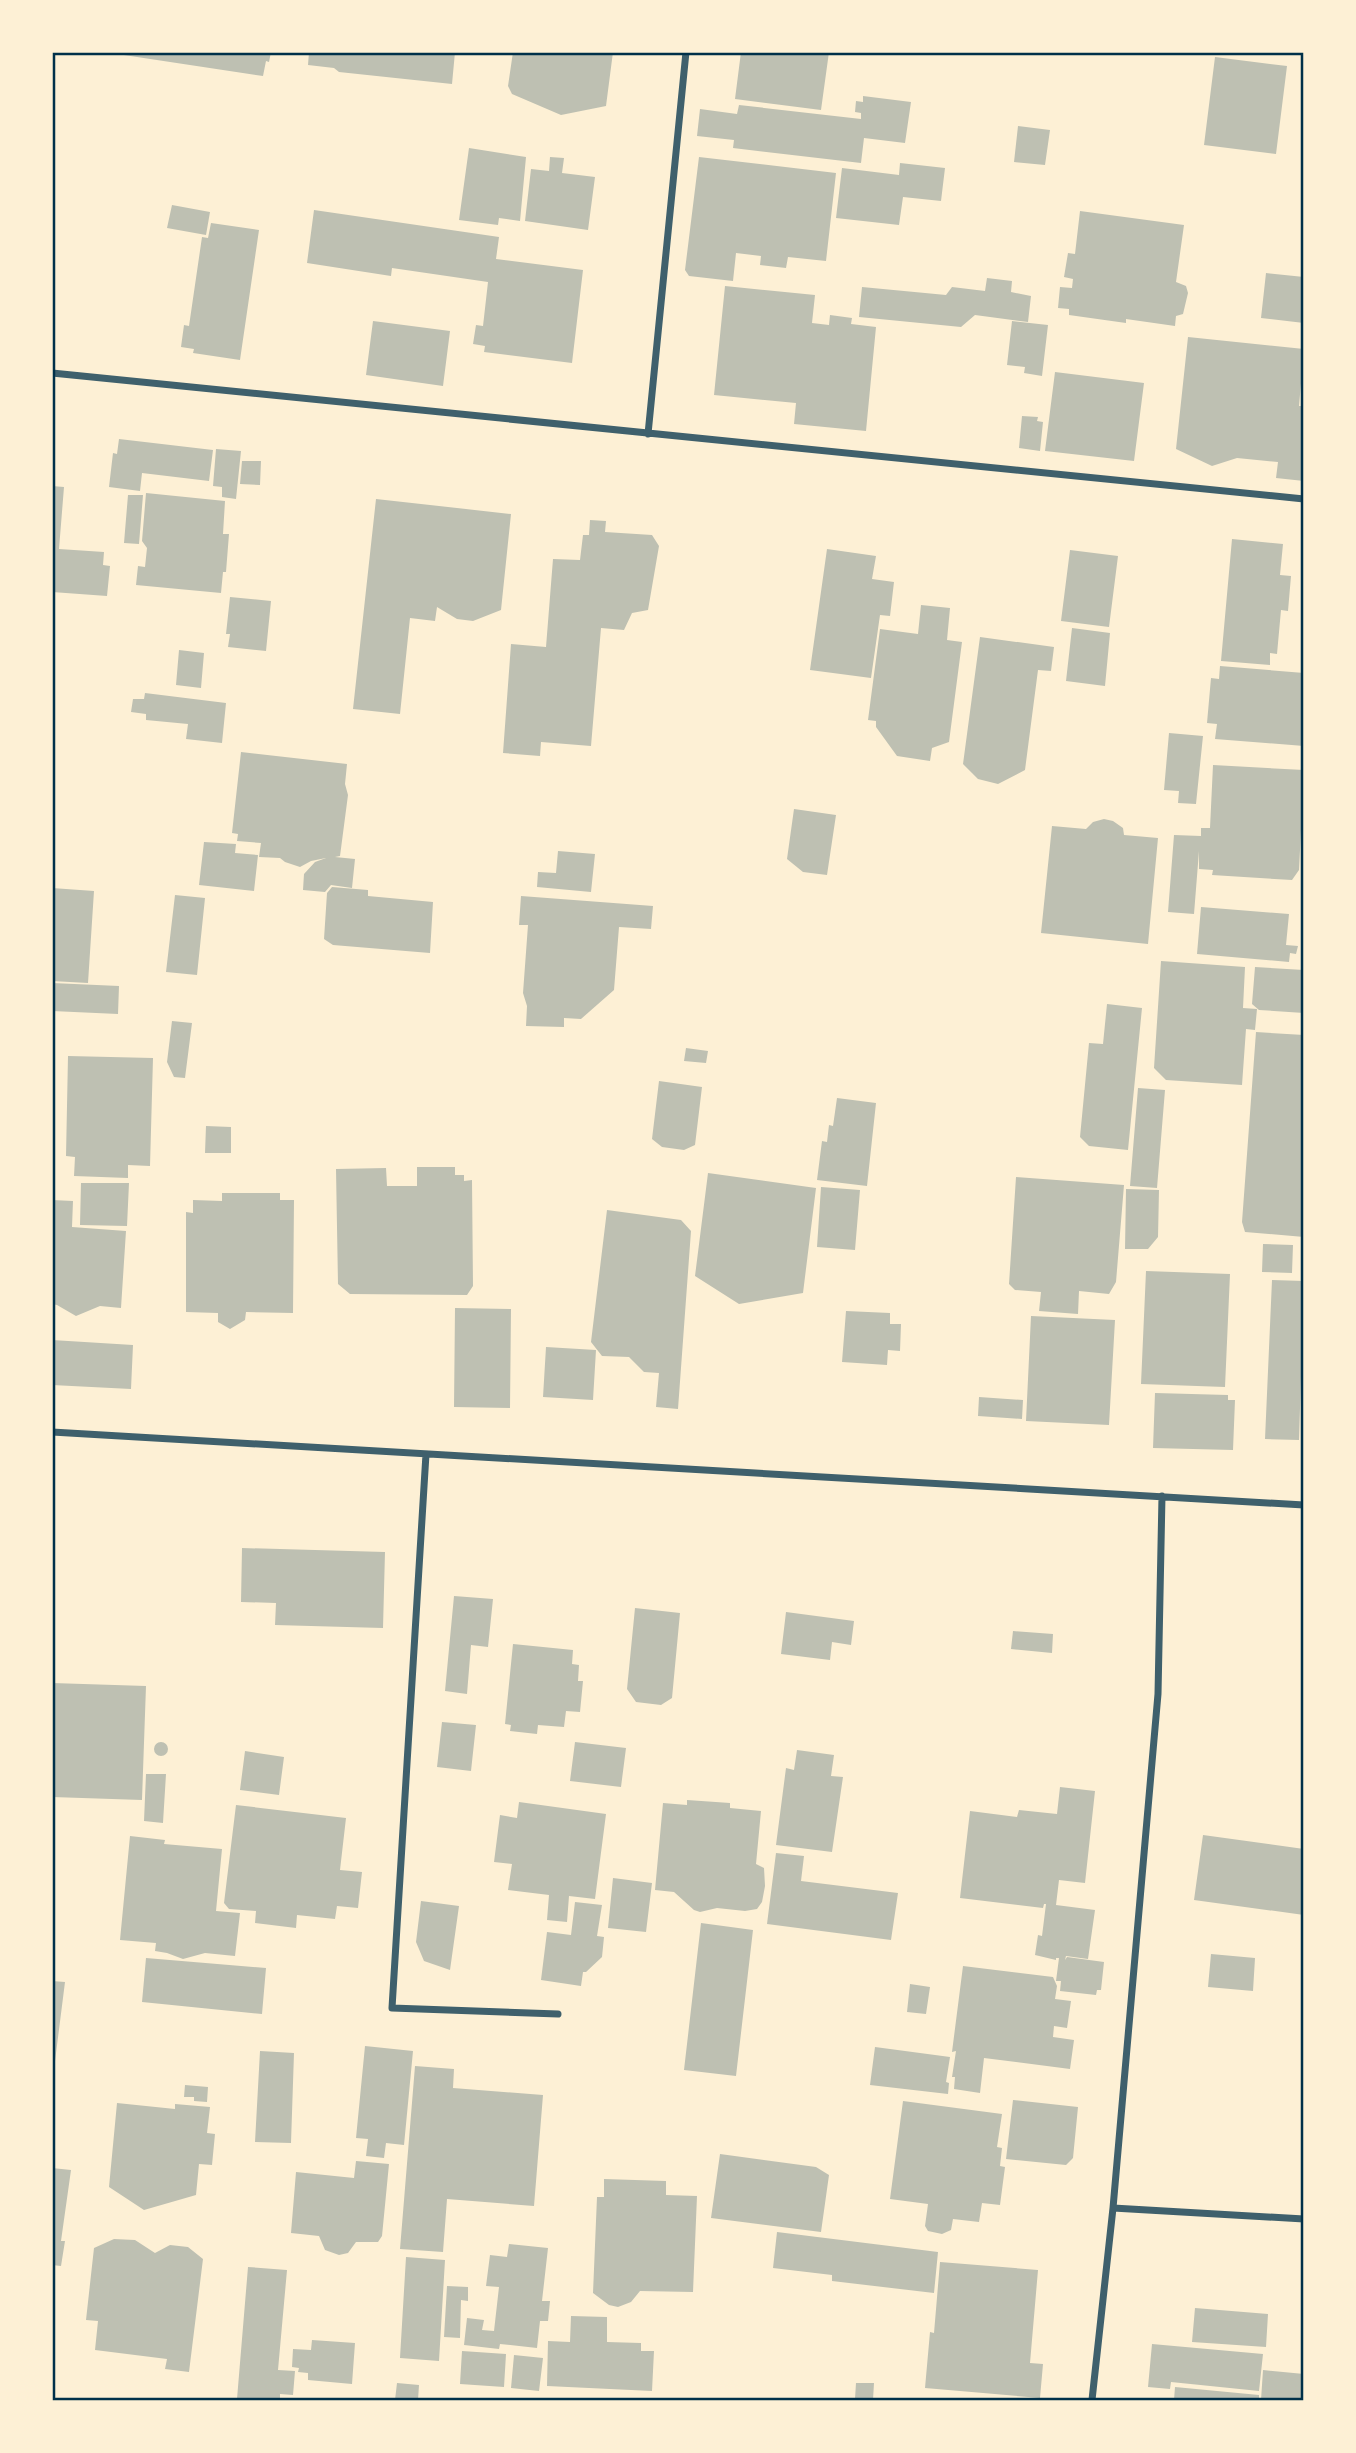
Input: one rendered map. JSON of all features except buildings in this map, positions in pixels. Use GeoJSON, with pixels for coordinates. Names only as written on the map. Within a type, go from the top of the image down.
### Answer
{"type":"FeatureCollection","features":[{"type":"Feature","properties":{"kind":"street"},"geometry":{"type":"LineString","coordinates":[[648,434],[686,52]]}},
{"type":"Feature","properties":{"kind":"street"},"geometry":{"type":"LineString","coordinates":[[52,373],[272,393],[648,434],[1304,499]]}},
{"type":"Feature","properties":{"kind":"street"},"geometry":{"type":"LineString","coordinates":[[52,1432],[1304,1505]]}},
{"type":"Feature","properties":{"kind":"street"},"geometry":{"type":"LineString","coordinates":[[426,1454],[392,2008],[558,2014]]}},
{"type":"Feature","properties":{"kind":"street"},"geometry":{"type":"LineString","coordinates":[[1092,2400],[1113,2208],[1158,1694],[1162,1496]]}},
{"type":"Feature","properties":{"kind":"street"},"geometry":{"type":"LineString","coordinates":[[1113,2208],[1304,2219]]}}]}
